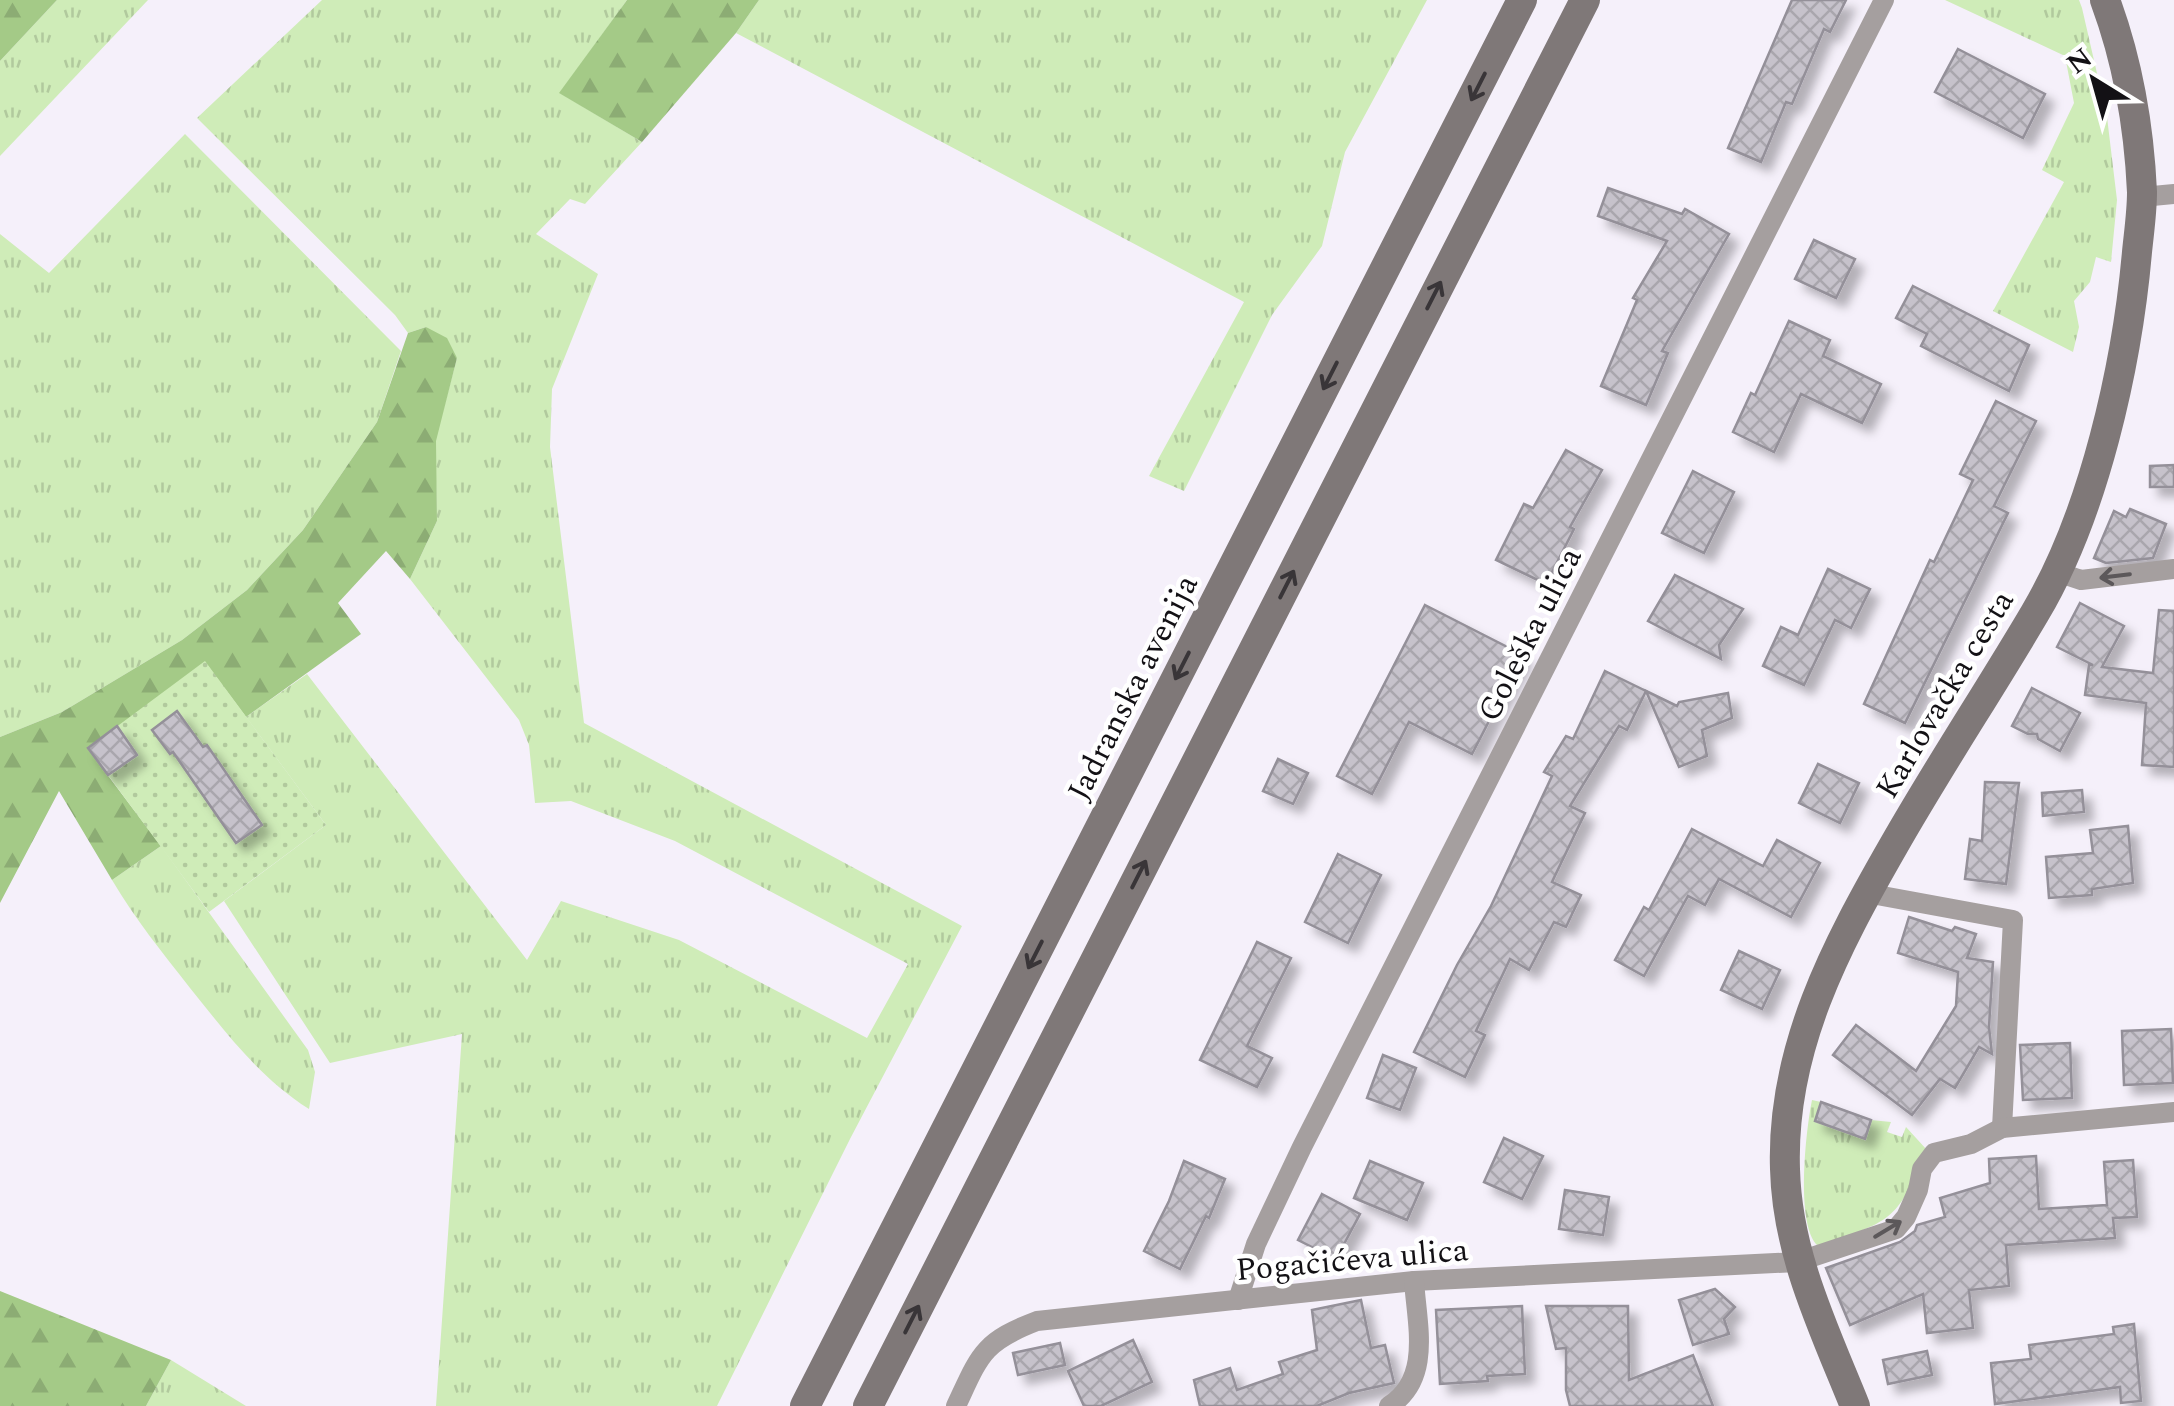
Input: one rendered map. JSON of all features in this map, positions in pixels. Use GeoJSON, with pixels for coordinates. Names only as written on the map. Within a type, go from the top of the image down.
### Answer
{"type":"FeatureCollection","features":[{"type":"Feature","properties":{"kind":"main road","name":"Jadranska avenija"},"geometry":{"type":"LineString","coordinates":[[805,1406],[1522,0]]}},
{"type":"Feature","properties":{"kind":"main road"},"geometry":{"type":"LineString","coordinates":[[868,1406],[1584,0]]}},
{"type":"Feature","properties":{"kind":"main road","name":"Karlovačka cesta"},"geometry":{"type":"LineString","coordinates":[[1856,1406],[1798,1262],[1784,1170],[1794,1074],[1811,1008],[1833,955],[2057,572],[2080,512],[2119,376],[2134,290],[2142,196],[2128,72],[2106,0]]}},
{"type":"Feature","properties":{"kind":"street","name":"Goleška ulica"},"geometry":{"type":"LineString","coordinates":[[1238,1300],[1256,1244],[1302,1146],[1884,0]]}},
{"type":"Feature","properties":{"kind":"street"},"geometry":{"type":"LineString","coordinates":[[2142,196],[2174,194]]}},
{"type":"Feature","properties":{"kind":"street"},"geometry":{"type":"LineString","coordinates":[[2057,572],[2081,580],[2174,570]]}},
{"type":"Feature","properties":{"kind":"street"},"geometry":{"type":"LineString","coordinates":[[1866,893],[2013,920],[2002,1128]]}},
{"type":"Feature","properties":{"kind":"street","name":"Pogačićeva ulica"},"geometry":{"type":"LineString","coordinates":[[956,1406],[982,1352],[1007,1333],[1037,1321],[1414,1281],[1798,1262],[1896,1229],[1906,1217],[1927,1160],[1934,1153],[1970,1144],[2002,1128],[2174,1112]]}},
{"type":"Feature","properties":{"kind":"street"},"geometry":{"type":"LineString","coordinates":[[1389,1406],[1406,1396],[1415,1381],[1419,1360],[1414,1281]]}},
{"type":"Feature","properties":{"kind":"green space"},"geometry":{"type":"Polygon","coordinates":[[[0,0],[57,0],[0,61],[0,0]]]}},
{"type":"Feature","properties":{"kind":"green space"},"geometry":{"type":"Polygon","coordinates":[[[57,0],[148,0],[0,156],[0,61],[57,0]]]}},
{"type":"Feature","properties":{"kind":"green space"},"geometry":{"type":"Polygon","coordinates":[[[322,0],[627,0],[560,93],[642,142],[585,204],[570,199],[536,234],[598,274],[552,389],[550,447],[584,723],[962,926],[717,1406],[436,1406],[462,1034],[330,1063],[224,901],[326,825],[246,717],[307,674],[527,960],[561,901],[679,940],[867,1038],[908,964],[675,841],[571,801],[535,803],[529,745],[519,720],[410,579],[437,521],[435,441],[457,358],[426,327],[408,333],[395,315],[197,118],[322,0]]]}},
{"type":"Feature","properties":{"kind":"green space"},"geometry":{"type":"Polygon","coordinates":[[[627,0],[759,0],[736,33],[642,142],[559,93],[627,0]]]}},
{"type":"Feature","properties":{"kind":"green space"},"geometry":{"type":"Polygon","coordinates":[[[759,0],[1427,0],[1345,152],[1322,246],[1272,315],[1184,491],[1149,476],[1244,302],[736,33],[759,0]]]}},
{"type":"Feature","properties":{"kind":"green space"},"geometry":{"type":"Polygon","coordinates":[[[1945,0],[2079,0],[2082,8],[2107,117],[2117,200],[2111,262],[2096,257],[2090,282],[2074,301],[2079,327],[2073,352],[1993,311],[2064,182],[2042,170],[2074,103],[2065,56],[1945,0]]]}},
{"type":"Feature","properties":{"kind":"green space"},"geometry":{"type":"Polygon","coordinates":[[[185,134],[401,351],[377,422],[303,530],[247,590],[182,640],[62,712],[0,737],[0,234],[49,273],[185,134]]]}},
{"type":"Feature","properties":{"kind":"green space"},"geometry":{"type":"Polygon","coordinates":[[[426,327],[447,338],[457,358],[436,441],[437,521],[410,579],[386,551],[338,603],[361,634],[246,717],[205,662],[88,749],[161,846],[112,880],[59,791],[0,903],[0,737],[62,712],[182,640],[247,590],[303,530],[377,422],[408,333],[426,327]]]}},
{"type":"Feature","properties":{"kind":"green space"},"geometry":{"type":"Polygon","coordinates":[[[205,661],[326,825],[209,912],[88,748],[205,661]]]}},
{"type":"Feature","properties":{"kind":"green space"},"geometry":{"type":"Polygon","coordinates":[[[161,846],[308,1050],[315,1072],[309,1109],[274,1083],[231,1038],[149,935],[112,880],[161,846]]]}},
{"type":"Feature","properties":{"kind":"green space"},"geometry":{"type":"Polygon","coordinates":[[[1812,1100],[1821,1102],[1815,1122],[1864,1139],[1871,1120],[1891,1122],[1887,1132],[1902,1137],[1906,1127],[1927,1150],[1907,1192],[1888,1216],[1861,1231],[1818,1246],[1811,1235],[1804,1198],[1812,1100]]]}},
{"type":"Feature","properties":{"kind":"green space"},"geometry":{"type":"Polygon","coordinates":[[[0,1291],[171,1360],[146,1406],[0,1406],[0,1291]]]}},
{"type":"Feature","properties":{"kind":"green space"},"geometry":{"type":"Polygon","coordinates":[[[171,1360],[246,1406],[146,1406],[171,1360]]]}},
{"type":"Feature","properties":{"kind":"building"},"geometry":{"type":"Polygon","coordinates":[[[1792,0],[1846,0],[1830,32],[1824,29],[1792,104],[1786,102],[1761,162],[1728,148],[1792,0]]]}},
{"type":"Feature","properties":{"kind":"building"},"geometry":{"type":"Polygon","coordinates":[[[1958,49],[2045,94],[2023,138],[1935,92],[1958,49]]]}},
{"type":"Feature","properties":{"kind":"building"},"geometry":{"type":"Polygon","coordinates":[[[1608,188],[1682,214],[1685,209],[1729,234],[1662,351],[1668,353],[1646,405],[1601,386],[1637,300],[1633,298],[1667,241],[1598,216],[1608,188]]]}},
{"type":"Feature","properties":{"kind":"building"},"geometry":{"type":"Polygon","coordinates":[[[1814,240],[1855,259],[1836,298],[1795,279],[1814,240]]]}},
{"type":"Feature","properties":{"kind":"building"},"geometry":{"type":"Polygon","coordinates":[[[1913,286],[2029,345],[2009,391],[1921,346],[1927,334],[1896,318],[1913,286]]]}},
{"type":"Feature","properties":{"kind":"building"},"geometry":{"type":"Polygon","coordinates":[[[1789,321],[1830,340],[1823,356],[1881,384],[1862,423],[1801,394],[1774,452],[1733,432],[1789,321]]]}},
{"type":"Feature","properties":{"kind":"building"},"geometry":{"type":"Polygon","coordinates":[[[1996,401],[2036,421],[1994,506],[2008,513],[1905,723],[1864,704],[1930,560],[1934,562],[1973,480],[1960,474],[1996,401]]]}},
{"type":"Feature","properties":{"kind":"building"},"geometry":{"type":"Polygon","coordinates":[[[1566,450],[1602,470],[1570,527],[1574,529],[1546,584],[1496,560],[1524,504],[1533,508],[1566,450]]]}},
{"type":"Feature","properties":{"kind":"building"},"geometry":{"type":"Polygon","coordinates":[[[2174,465],[2174,487],[2150,487],[2150,466],[2174,465]]]}},
{"type":"Feature","properties":{"kind":"building"},"geometry":{"type":"Polygon","coordinates":[[[1693,471],[1734,492],[1704,553],[1662,533],[1693,471]]]}},
{"type":"Feature","properties":{"kind":"building"},"geometry":{"type":"Polygon","coordinates":[[[2130,509],[2166,524],[2153,558],[2106,563],[2094,558],[2114,511],[2126,517],[2130,509]]]}},
{"type":"Feature","properties":{"kind":"building"},"geometry":{"type":"Polygon","coordinates":[[[1828,569],[1870,589],[1851,628],[1835,620],[1804,685],[1763,666],[1781,627],[1798,635],[1828,569]]]}},
{"type":"Feature","properties":{"kind":"building"},"geometry":{"type":"Polygon","coordinates":[[[1675,575],[1743,609],[1719,645],[1721,659],[1648,621],[1675,575]]]}},
{"type":"Feature","properties":{"kind":"building"},"geometry":{"type":"Polygon","coordinates":[[[2080,603],[2124,626],[2102,667],[2153,673],[2159,610],[2174,611],[2174,767],[2142,765],[2146,703],[2085,695],[2089,665],[2093,665],[2057,647],[2080,603]]]}},
{"type":"Feature","properties":{"kind":"building"},"geometry":{"type":"Polygon","coordinates":[[[1425,605],[1523,655],[1472,754],[1409,722],[1372,794],[1337,776],[1425,605]]]}},
{"type":"Feature","properties":{"kind":"building"},"geometry":{"type":"Polygon","coordinates":[[[1605,671],[1646,691],[1627,730],[1619,726],[1570,806],[1585,813],[1552,882],[1581,895],[1566,927],[1554,922],[1529,970],[1510,959],[1476,1031],[1485,1035],[1465,1077],[1414,1052],[1491,906],[1552,776],[1544,772],[1566,736],[1573,739],[1605,671]]]}},
{"type":"Feature","properties":{"kind":"building"},"geometry":{"type":"Polygon","coordinates":[[[2032,688],[2080,713],[2060,751],[2038,739],[2037,734],[2012,726],[2032,688]]]}},
{"type":"Feature","properties":{"kind":"building"},"geometry":{"type":"Polygon","coordinates":[[[1646,691],[1677,706],[1679,702],[1728,693],[1732,718],[1702,730],[1707,756],[1679,767],[1646,691]]]}},
{"type":"Feature","properties":{"kind":"building"},"geometry":{"type":"Polygon","coordinates":[[[177,711],[203,747],[207,745],[262,825],[236,843],[173,752],[170,754],[152,730],[177,711]]]}},
{"type":"Feature","properties":{"kind":"building"},"geometry":{"type":"Polygon","coordinates":[[[117,726],[137,755],[108,775],[88,748],[117,726]]]}},
{"type":"Feature","properties":{"kind":"building"},"geometry":{"type":"Polygon","coordinates":[[[1278,759],[1308,773],[1293,804],[1263,791],[1278,759]]]}},
{"type":"Feature","properties":{"kind":"building"},"geometry":{"type":"Polygon","coordinates":[[[1818,764],[1859,783],[1840,823],[1799,803],[1818,764]]]}},
{"type":"Feature","properties":{"kind":"building"},"geometry":{"type":"Polygon","coordinates":[[[1985,782],[2019,783],[2006,884],[1965,879],[1970,839],[1982,841],[1985,782]]]}},
{"type":"Feature","properties":{"kind":"building"},"geometry":{"type":"Polygon","coordinates":[[[2082,790],[2084,812],[2043,816],[2042,793],[2082,790]]]}},
{"type":"Feature","properties":{"kind":"building"},"geometry":{"type":"Polygon","coordinates":[[[2128,826],[2133,883],[2092,889],[2092,895],[2049,898],[2046,857],[2093,853],[2090,830],[2128,826]]]}},
{"type":"Feature","properties":{"kind":"building"},"geometry":{"type":"Polygon","coordinates":[[[1692,829],[1763,866],[1777,840],[1820,863],[1791,917],[1719,879],[1705,905],[1688,896],[1644,976],[1615,960],[1644,907],[1649,910],[1692,829]]]}},
{"type":"Feature","properties":{"kind":"building"},"geometry":{"type":"Polygon","coordinates":[[[1338,854],[1381,875],[1348,943],[1305,922],[1338,854]]]}},
{"type":"Feature","properties":{"kind":"building"},"geometry":{"type":"Polygon","coordinates":[[[1909,917],[1976,934],[1967,958],[1993,962],[1989,1027],[1992,1054],[1979,1047],[1955,1088],[1940,1079],[1912,1115],[1833,1055],[1856,1025],[1916,1071],[1956,1006],[1958,972],[1898,953],[1909,917]]]}},
{"type":"Feature","properties":{"kind":"building"},"geometry":{"type":"Polygon","coordinates":[[[1257,942],[1291,958],[1247,1046],[1272,1058],[1257,1087],[1200,1060],[1257,942]]]}},
{"type":"Feature","properties":{"kind":"building"},"geometry":{"type":"Polygon","coordinates":[[[1739,951],[1780,970],[1762,1009],[1721,990],[1739,951]]]}},
{"type":"Feature","properties":{"kind":"building"},"geometry":{"type":"Polygon","coordinates":[[[2171,1029],[2173,1083],[2124,1085],[2122,1031],[2171,1029]]]}},
{"type":"Feature","properties":{"kind":"building"},"geometry":{"type":"Polygon","coordinates":[[[2070,1043],[2072,1098],[2023,1100],[2020,1045],[2070,1043]]]}},
{"type":"Feature","properties":{"kind":"building"},"geometry":{"type":"Polygon","coordinates":[[[1383,1055],[1416,1068],[1400,1110],[1367,1098],[1383,1055]]]}},
{"type":"Feature","properties":{"kind":"building"},"geometry":{"type":"Polygon","coordinates":[[[1821,1102],[1871,1120],[1865,1139],[1815,1121],[1821,1102]]]}},
{"type":"Feature","properties":{"kind":"building"},"geometry":{"type":"Polygon","coordinates":[[[1504,1138],[1543,1156],[1522,1199],[1484,1182],[1504,1138]]]}},
{"type":"Feature","properties":{"kind":"building"},"geometry":{"type":"Polygon","coordinates":[[[2036,1156],[2039,1209],[2107,1205],[2104,1162],[2133,1160],[2137,1217],[2113,1218],[2115,1238],[2006,1245],[2009,1286],[1969,1290],[1973,1328],[1927,1333],[1923,1294],[1850,1325],[1826,1268],[1900,1242],[1917,1225],[1945,1217],[1940,1198],[1990,1183],[1989,1159],[2036,1156]]]}},
{"type":"Feature","properties":{"kind":"building"},"geometry":{"type":"Polygon","coordinates":[[[1184,1161],[1225,1179],[1209,1218],[1206,1216],[1180,1269],[1144,1251],[1184,1161]]]}},
{"type":"Feature","properties":{"kind":"building"},"geometry":{"type":"Polygon","coordinates":[[[1370,1161],[1423,1183],[1407,1220],[1354,1198],[1370,1161]]]}},
{"type":"Feature","properties":{"kind":"building"},"geometry":{"type":"Polygon","coordinates":[[[1565,1190],[1609,1197],[1603,1235],[1559,1229],[1565,1190]]]}},
{"type":"Feature","properties":{"kind":"building"},"geometry":{"type":"Polygon","coordinates":[[[1322,1194],[1360,1214],[1336,1259],[1298,1240],[1322,1194]]]}},
{"type":"Feature","properties":{"kind":"building"},"geometry":{"type":"Polygon","coordinates":[[[1715,1289],[1735,1307],[1724,1319],[1729,1334],[1693,1345],[1679,1300],[1715,1289]]]}},
{"type":"Feature","properties":{"kind":"building"},"geometry":{"type":"Polygon","coordinates":[[[1361,1300],[1371,1348],[1385,1345],[1394,1383],[1349,1393],[1317,1406],[1200,1406],[1194,1380],[1230,1368],[1237,1390],[1283,1374],[1279,1362],[1317,1350],[1312,1310],[1361,1300]]]}},
{"type":"Feature","properties":{"kind":"building"},"geometry":{"type":"Polygon","coordinates":[[[1522,1306],[1525,1374],[1440,1384],[1436,1310],[1522,1306]]]}},
{"type":"Feature","properties":{"kind":"building"},"geometry":{"type":"Polygon","coordinates":[[[1546,1306],[1628,1306],[1629,1380],[1693,1355],[1713,1406],[1570,1406],[1566,1348],[1556,1349],[1546,1306]]]}},
{"type":"Feature","properties":{"kind":"building"},"geometry":{"type":"Polygon","coordinates":[[[2134,1324],[2141,1401],[2121,1403],[2120,1387],[1995,1404],[1991,1363],[2031,1359],[2029,1345],[2114,1334],[2113,1327],[2134,1324]]]}},
{"type":"Feature","properties":{"kind":"building"},"geometry":{"type":"Polygon","coordinates":[[[1133,1340],[1152,1382],[1101,1406],[1084,1406],[1068,1371],[1133,1340]]]}},
{"type":"Feature","properties":{"kind":"building"},"geometry":{"type":"Polygon","coordinates":[[[1060,1343],[1065,1365],[1018,1375],[1013,1353],[1060,1343]]]}},
{"type":"Feature","properties":{"kind":"building"},"geometry":{"type":"Polygon","coordinates":[[[1927,1351],[1932,1375],[1888,1384],[1883,1360],[1927,1351]]]}}]}
